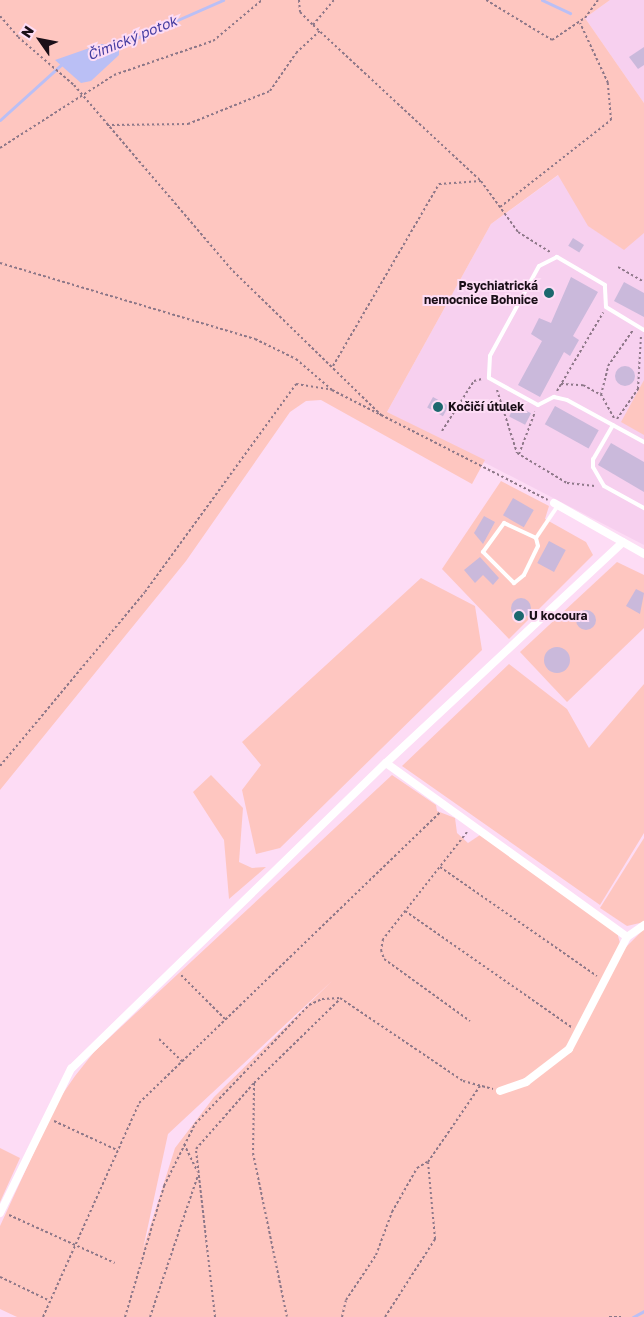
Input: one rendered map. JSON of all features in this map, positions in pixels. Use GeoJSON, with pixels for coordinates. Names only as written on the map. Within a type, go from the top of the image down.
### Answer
{"type":"FeatureCollection","features":[{"type":"Feature","properties":{"kind":"street"},"geometry":{"type":"LineString","coordinates":[[556,504],[644,554]]}},
{"type":"Feature","properties":{"kind":"street"},"geometry":{"type":"LineString","coordinates":[[0,1213],[71,1069],[386,763],[623,542]]}},
{"type":"Feature","properties":{"kind":"street"},"geometry":{"type":"LineString","coordinates":[[386,763],[471,826],[607,918],[627,937]]}},
{"type":"Feature","properties":{"kind":"street"},"geometry":{"type":"LineString","coordinates":[[500,1091],[526,1082],[557,1061],[606,982],[627,937],[644,925]]}},
{"type":"Feature","properties":{"kind":"lane"},"geometry":{"type":"LineString","coordinates":[[642,329],[606,307],[605,285],[557,257],[539,266],[490,356],[489,378],[538,405],[554,397],[614,423],[644,442]]}},
{"type":"Feature","properties":{"kind":"lane"},"geometry":{"type":"LineString","coordinates":[[614,423],[593,459],[603,484],[644,508]]}},
{"type":"Feature","properties":{"kind":"lane"},"geometry":{"type":"LineString","coordinates":[[536,538],[504,523],[483,552],[514,583],[524,575],[538,546],[536,538],[556,504]]}},
{"type":"Feature","properties":{"kind":"path"},"geometry":{"type":"LineString","coordinates":[[0,148],[82,98],[114,75],[213,41],[262,0]]}},
{"type":"Feature","properties":{"kind":"path"},"geometry":{"type":"LineString","coordinates":[[299,0],[300,12],[313,25],[481,181],[518,232],[557,257]]}},
{"type":"Feature","properties":{"kind":"path"},"geometry":{"type":"LineString","coordinates":[[313,25],[334,0]]}},
{"type":"Feature","properties":{"kind":"path"},"geometry":{"type":"LineString","coordinates":[[486,0],[552,40],[580,22],[598,0]]}},
{"type":"Feature","properties":{"kind":"path"},"geometry":{"type":"LineString","coordinates":[[0,16],[82,98],[233,271],[385,419]]}},
{"type":"Feature","properties":{"kind":"path"},"geometry":{"type":"LineString","coordinates":[[500,207],[611,120],[608,83],[580,22]]}},
{"type":"Feature","properties":{"kind":"path"},"geometry":{"type":"LineString","coordinates":[[106,125],[188,124],[270,91],[296,53],[320,31]]}},
{"type":"Feature","properties":{"kind":"path"},"geometry":{"type":"LineString","coordinates":[[332,367],[439,184],[481,181]]}},
{"type":"Feature","properties":{"kind":"path"},"geometry":{"type":"LineString","coordinates":[[0,263],[254,339],[296,359],[332,390],[385,419],[556,504]]}},
{"type":"Feature","properties":{"kind":"path"},"geometry":{"type":"LineString","coordinates":[[618,267],[644,282]]}},
{"type":"Feature","properties":{"kind":"path"},"geometry":{"type":"LineString","coordinates":[[554,397],[606,307]]}},
{"type":"Feature","properties":{"kind":"path"},"geometry":{"type":"LineString","coordinates":[[601,396],[608,366],[636,326]]}},
{"type":"Feature","properties":{"kind":"path"},"geometry":{"type":"LineString","coordinates":[[561,384],[583,385],[601,396],[614,423],[638,389],[642,329]]}},
{"type":"Feature","properties":{"kind":"path"},"geometry":{"type":"LineString","coordinates":[[442,431],[474,381],[489,378]]}},
{"type":"Feature","properties":{"kind":"path"},"geometry":{"type":"LineString","coordinates":[[494,381],[519,454],[567,483],[603,484]]}},
{"type":"Feature","properties":{"kind":"path"},"geometry":{"type":"LineString","coordinates":[[0,766],[144,592],[296,384],[332,390]]}},
{"type":"Feature","properties":{"kind":"path"},"geometry":{"type":"LineString","coordinates":[[519,454],[538,405]]}},
{"type":"Feature","properties":{"kind":"path"},"geometry":{"type":"LineString","coordinates":[[43,1317],[48,1300],[139,1103],[445,807]]}},
{"type":"Feature","properties":{"kind":"path"},"geometry":{"type":"LineString","coordinates":[[470,1021],[384,958],[383,938],[471,826]]}},
{"type":"Feature","properties":{"kind":"path"},"geometry":{"type":"LineString","coordinates":[[440,867],[606,982]]}},
{"type":"Feature","properties":{"kind":"path"},"geometry":{"type":"LineString","coordinates":[[405,910],[571,1027]]}},
{"type":"Feature","properties":{"kind":"path"},"geometry":{"type":"LineString","coordinates":[[180,975],[224,1019]]}},
{"type":"Feature","properties":{"kind":"path"},"geometry":{"type":"LineString","coordinates":[[125,1317],[164,1186],[195,1124],[247,1067],[309,1005],[322,999],[340,998],[463,1081],[500,1091]]}},
{"type":"Feature","properties":{"kind":"path"},"geometry":{"type":"LineString","coordinates":[[216,1317],[209,1235],[198,1174],[196,1149],[254,1083],[340,998]]}},
{"type":"Feature","properties":{"kind":"path"},"geometry":{"type":"LineString","coordinates":[[159,1038],[182,1061]]}},
{"type":"Feature","properties":{"kind":"path"},"geometry":{"type":"LineString","coordinates":[[254,1083],[253,1153],[287,1317]]}},
{"type":"Feature","properties":{"kind":"path"},"geometry":{"type":"LineString","coordinates":[[342,1317],[346,1300],[376,1255],[392,1212],[417,1168],[428,1162],[480,1086]]}},
{"type":"Feature","properties":{"kind":"path"},"geometry":{"type":"LineString","coordinates":[[51,1120],[117,1150]]}},
{"type":"Feature","properties":{"kind":"path"},"geometry":{"type":"LineString","coordinates":[[150,1317],[198,1174],[184,1144]]}},
{"type":"Feature","properties":{"kind":"path"},"geometry":{"type":"LineString","coordinates":[[385,1317],[434,1239],[428,1162]]}},
{"type":"Feature","properties":{"kind":"path"},"geometry":{"type":"LineString","coordinates":[[9,1215],[115,1263]]}},
{"type":"Feature","properties":{"kind":"path"},"geometry":{"type":"LineString","coordinates":[[0,1277],[48,1300]]}},
{"type":"Feature","properties":{"kind":"path"},"geometry":{"type":"LineString","coordinates":[[609,1317],[621,1317]]}},
{"type":"Feature","properties":{"kind":"shaded area"},"geometry":{"type":"Polygon","coordinates":[[[0,0],[610,0],[585,18],[644,103],[644,233],[624,250],[588,226],[558,175],[491,224],[387,412],[485,460],[472,484],[321,400],[306,401],[290,412],[186,561],[0,790],[0,0]]]}},
{"type":"Feature","properties":{"kind":"shaded area"},"geometry":{"type":"Polygon","coordinates":[[[610,0],[644,0],[644,103],[585,18],[610,0]]]}},
{"type":"Feature","properties":{"kind":"shaded area","name":"Psychiatrická nemocnice Bohnice"},"geometry":{"type":"Polygon","coordinates":[[[644,113],[644,545],[387,412],[491,224],[644,113]]]}},
{"type":"Feature","properties":{"kind":"shaded area"},"geometry":{"type":"Polygon","coordinates":[[[644,380],[644,435],[621,422],[644,380]]]}},
{"type":"Feature","properties":{"kind":"shaded area"},"geometry":{"type":"Polygon","coordinates":[[[501,481],[549,506],[545,519],[586,542],[593,555],[509,639],[442,569],[501,481]]]}},
{"type":"Feature","properties":{"kind":"shaded area"},"geometry":{"type":"Polygon","coordinates":[[[617,562],[644,575],[644,628],[567,702],[520,652],[617,562]]]}},
{"type":"Feature","properties":{"kind":"shaded area"},"geometry":{"type":"Polygon","coordinates":[[[421,578],[475,606],[482,650],[280,848],[256,854],[242,790],[261,765],[242,742],[421,578]]]}},
{"type":"Feature","properties":{"kind":"shaded area"},"geometry":{"type":"Polygon","coordinates":[[[509,664],[567,709],[589,748],[644,684],[644,833],[600,905],[402,766],[509,664]]]}},
{"type":"Feature","properties":{"kind":"shaded area"},"geometry":{"type":"Polygon","coordinates":[[[211,775],[243,808],[239,862],[252,868],[266,867],[229,899],[224,840],[193,792],[211,775]]]}},
{"type":"Feature","properties":{"kind":"shaded area"},"geometry":{"type":"Polygon","coordinates":[[[392,775],[436,805],[437,811],[455,818],[457,833],[468,843],[480,835],[617,932],[621,947],[625,948],[644,929],[644,1317],[17,1317],[0,1309],[0,1226],[57,1102],[94,1052],[392,775]],[[332,981],[168,1134],[143,1249],[175,1148],[214,1097],[332,981]]]}},
{"type":"Feature","properties":{"kind":"shaded area"},"geometry":{"type":"Polygon","coordinates":[[[644,838],[644,922],[627,926],[600,908],[644,838]]]}},
{"type":"Feature","properties":{"kind":"shaded area"},"geometry":{"type":"Polygon","coordinates":[[[0,1148],[20,1158],[0,1202],[0,1148]]]}},
{"type":"Feature","properties":{"kind":"water"},"geometry":{"type":"Polygon","coordinates":[[[101,44],[119,46],[119,55],[91,81],[81,83],[55,60],[101,44]]]}},
{"type":"Feature","properties":{"kind":"building"},"geometry":{"type":"Polygon","coordinates":[[[644,47],[644,65],[638,69],[629,57],[644,47]]]}},
{"type":"Feature","properties":{"kind":"building"},"geometry":{"type":"Polygon","coordinates":[[[573,238],[584,245],[579,253],[568,246],[573,238]]]}},
{"type":"Feature","properties":{"kind":"building"},"geometry":{"type":"Polygon","coordinates":[[[571,277],[598,292],[573,336],[579,340],[570,356],[564,352],[540,397],[518,385],[542,341],[531,334],[539,318],[551,323],[571,277]]]}},
{"type":"Feature","properties":{"kind":"building"},"geometry":{"type":"Polygon","coordinates":[[[624,282],[644,293],[644,317],[614,301],[624,282]]]}},
{"type":"Feature","properties":{"kind":"building"},"geometry":{"type":"Polygon","coordinates":[[[625,366],[632,369],[635,376],[632,383],[625,386],[618,383],[615,376],[618,369],[625,366]]]}},
{"type":"Feature","properties":{"kind":"building","name":"Kočičí útulek"},"geometry":{"type":"Polygon","coordinates":[[[433,397],[449,406],[443,416],[427,407],[433,397]]]}},
{"type":"Feature","properties":{"kind":"building"},"geometry":{"type":"Polygon","coordinates":[[[515,405],[531,413],[525,425],[509,417],[515,405]]]}},
{"type":"Feature","properties":{"kind":"building"},"geometry":{"type":"Polygon","coordinates":[[[555,406],[599,430],[589,449],[545,424],[555,406]]]}},
{"type":"Feature","properties":{"kind":"building"},"geometry":{"type":"Polygon","coordinates":[[[611,443],[644,462],[644,492],[598,465],[611,443]]]}},
{"type":"Feature","properties":{"kind":"building"},"geometry":{"type":"Polygon","coordinates":[[[513,498],[534,510],[524,527],[503,515],[513,498]]]}},
{"type":"Feature","properties":{"kind":"building"},"geometry":{"type":"Polygon","coordinates":[[[484,516],[495,522],[483,544],[474,533],[484,516]]]}},
{"type":"Feature","properties":{"kind":"building"},"geometry":{"type":"Polygon","coordinates":[[[549,541],[566,550],[554,572],[537,563],[549,541]]]}},
{"type":"Feature","properties":{"kind":"building"},"geometry":{"type":"Polygon","coordinates":[[[480,557],[499,578],[493,585],[483,575],[475,583],[464,570],[480,557]]]}},
{"type":"Feature","properties":{"kind":"building"},"geometry":{"type":"Polygon","coordinates":[[[636,589],[644,593],[640,614],[626,606],[636,589]]]}},
{"type":"Feature","properties":{"kind":"building"},"geometry":{"type":"Polygon","coordinates":[[[521,598],[528,601],[531,608],[528,615],[521,618],[514,615],[511,608],[514,601],[521,598]]]}},
{"type":"Feature","properties":{"kind":"building"},"geometry":{"type":"Polygon","coordinates":[[[586,610],[593,613],[596,620],[593,627],[586,630],[579,627],[576,620],[579,613],[586,610]]]}},
{"type":"Feature","properties":{"kind":"building"},"geometry":{"type":"Polygon","coordinates":[[[557,647],[566,651],[570,660],[566,669],[557,673],[548,669],[544,660],[548,651],[557,647]]]}},
{"type":"Feature","properties":{"kind":"waterway","name":"Čimický potok"},"geometry":{"type":"LineString","coordinates":[[116,47],[223,0]]}},
{"type":"Feature","properties":{"kind":"waterway"},"geometry":{"type":"LineString","coordinates":[[542,0],[570,13]]}},
{"type":"Feature","properties":{"kind":"waterway","name":"Čimický potok"},"geometry":{"type":"LineString","coordinates":[[0,120],[62,64]]}},
{"type":"Feature","properties":{"kind":"waterway"},"geometry":{"type":"LineString","coordinates":[[633,1317],[644,1311]]}},
{"type":"Feature","properties":{"kind":"place","name":"Psychiatrická nemocnice Bohnice"},"geometry":{"type":"Point","coordinates":[549,293]}},
{"type":"Feature","properties":{"kind":"place","name":"Kočičí útulek"},"geometry":{"type":"Point","coordinates":[438,407]}},
{"type":"Feature","properties":{"kind":"place","name":"U kocoura"},"geometry":{"type":"Point","coordinates":[519,616]}}]}
